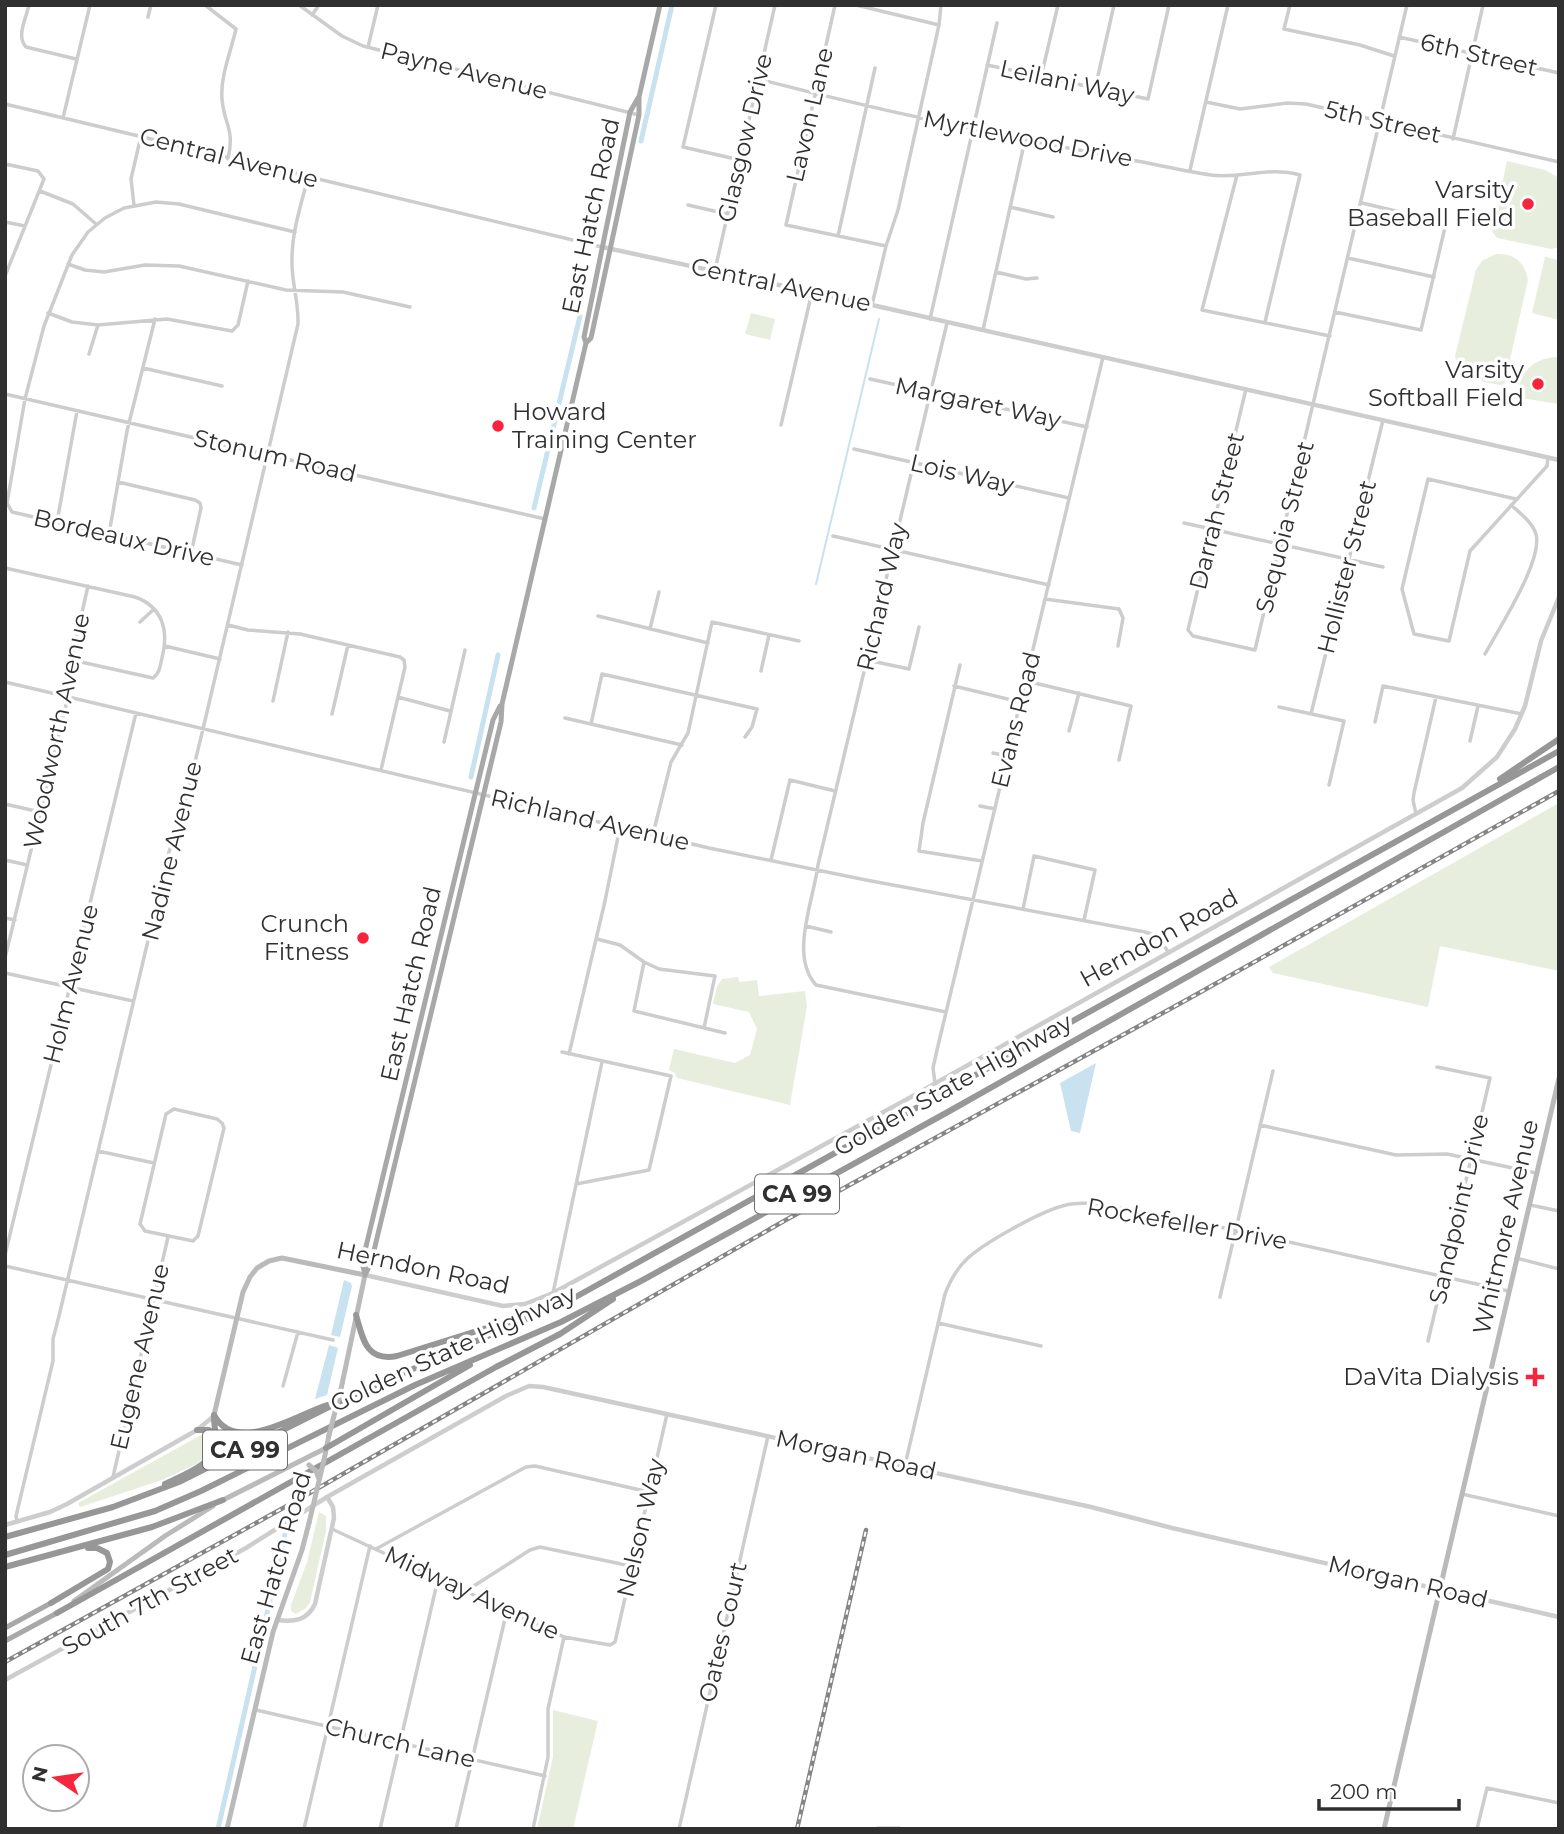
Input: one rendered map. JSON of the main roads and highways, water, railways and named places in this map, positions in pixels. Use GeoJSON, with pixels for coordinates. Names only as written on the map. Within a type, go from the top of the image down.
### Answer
{"type":"FeatureCollection","features":[{"type":"Feature","properties":{"kind":"highway"},"geometry":{"type":"LineString","coordinates":[[1469,800],[1559,739]]}},
{"type":"Feature","properties":{"kind":"highway","name":"Golden State Highway"},"geometry":{"type":"LineString","coordinates":[[5,1537],[139,1498],[206,1470],[349,1397],[544,1311],[611,1278],[1559,751]]}},
{"type":"Feature","properties":{"kind":"highway","name":"Golden State Highway"},"geometry":{"type":"LineString","coordinates":[[5,1555],[155,1511],[415,1385],[561,1322],[641,1281],[946,1113],[1559,766]]}},
{"type":"Feature","properties":{"kind":"highway"},"geometry":{"type":"LineString","coordinates":[[57,1613],[496,1367],[560,1334],[641,1281]]}},
{"type":"Feature","properties":{"kind":"highway"},"geometry":{"type":"LineString","coordinates":[[356,1315],[366,1346],[384,1357],[397,1356],[544,1311]]}},
{"type":"Feature","properties":{"kind":"highway"},"geometry":{"type":"LineString","coordinates":[[326,1448],[507,1345]]}},
{"type":"Feature","properties":{"kind":"highway"},"geometry":{"type":"LineString","coordinates":[[214,1415],[225,1429],[247,1434],[349,1397]]}},
{"type":"Feature","properties":{"kind":"highway"},"geometry":{"type":"LineString","coordinates":[[139,1498],[205,1462],[214,1450],[214,1415]]}},
{"type":"Feature","properties":{"kind":"highway"},"geometry":{"type":"LineString","coordinates":[[197,1430],[209,1430],[215,1434]]}},
{"type":"Feature","properties":{"kind":"highway"},"geometry":{"type":"LineString","coordinates":[[5,1567],[163,1524],[223,1500]]}},
{"type":"Feature","properties":{"kind":"highway"},"geometry":{"type":"LineString","coordinates":[[51,1603],[108,1569],[109,1556],[103,1549],[72,1550]]}},
{"type":"Feature","properties":{"kind":"main road","name":"East Hatch Road"},"geometry":{"type":"LineString","coordinates":[[227,1829],[277,1619],[309,1523],[365,1275],[371,1263],[501,722],[502,704],[586,343],[584,337],[639,115],[639,97],[657,6]]}},
{"type":"Feature","properties":{"kind":"main road","name":"East Hatch Road"},"geometry":{"type":"LineString","coordinates":[[606,248],[630,113],[639,97]]}},
{"type":"Feature","properties":{"kind":"main road","name":"East Hatch Road"},"geometry":{"type":"LineString","coordinates":[[365,1275],[362,1263],[493,720],[502,704]]}},
{"type":"Feature","properties":{"kind":"main road","name":"Whitmore Avenue"},"geometry":{"type":"LineString","coordinates":[[1384,1829],[1559,1078]]}},
{"type":"Feature","properties":{"kind":"main road","name":"Herndon Road"},"geometry":{"type":"LineString","coordinates":[[214,1415],[243,1293],[257,1268],[282,1258],[365,1275]]}},
{"type":"Feature","properties":{"kind":"main road"},"geometry":{"type":"LineString","coordinates":[[5,1641],[57,1613],[165,1536],[223,1500],[326,1448]]}},
{"type":"Feature","properties":{"kind":"main road"},"geometry":{"type":"LineString","coordinates":[[293,1464],[309,1465],[316,1471],[319,1480]]}},
{"type":"Feature","properties":{"kind":"main road"},"geometry":{"type":"LineString","coordinates":[[5,1628],[51,1603]]}},
{"type":"Feature","properties":{"kind":"water"},"geometry":{"type":"Polygon","coordinates":[[[1096,1063],[1080,1133],[1071,1131],[1060,1083],[1096,1063]]]}},
{"type":"Feature","properties":{"kind":"water"},"geometry":{"type":"Polygon","coordinates":[[[344,1280],[352,1286],[340,1337],[331,1335],[344,1280]]]}},
{"type":"Feature","properties":{"kind":"water"},"geometry":{"type":"Polygon","coordinates":[[[329,1345],[338,1348],[327,1395],[315,1399],[329,1345]]]}},
{"type":"Feature","properties":{"kind":"waterway"},"geometry":{"type":"LineString","coordinates":[[641,141],[672,5]]}},
{"type":"Feature","properties":{"kind":"waterway"},"geometry":{"type":"LineString","coordinates":[[534,508],[580,316]]}},
{"type":"Feature","properties":{"kind":"waterway"},"geometry":{"type":"LineString","coordinates":[[816,584],[879,319]]}},
{"type":"Feature","properties":{"kind":"waterway"},"geometry":{"type":"LineString","coordinates":[[471,777],[498,655]]}},
{"type":"Feature","properties":{"kind":"waterway"},"geometry":{"type":"LineString","coordinates":[[218,1829],[285,1534]]}},
{"type":"Feature","properties":{"kind":"railway"},"geometry":{"type":"LineString","coordinates":[[5,1662],[294,1502],[784,1221],[1559,791]]}},
{"type":"Feature","properties":{"kind":"railway"},"geometry":{"type":"LineString","coordinates":[[797,1829],[866,1530]]}},
{"type":"Feature","properties":{"kind":"railway"},"geometry":{"type":"LineString","coordinates":[[877,1829],[900,1829]]}},
{"type":"Feature","properties":{"kind":"place","name":"Varsity Baseball Field"},"geometry":{"type":"Point","coordinates":[1528,204]}},
{"type":"Feature","properties":{"kind":"place","name":"Varsity Softball Field"},"geometry":{"type":"Point","coordinates":[1538,384]}},
{"type":"Feature","properties":{"kind":"place","name":"Howard Training Center"},"geometry":{"type":"Point","coordinates":[498,426]}},
{"type":"Feature","properties":{"kind":"place","name":"Crunch Fitness"},"geometry":{"type":"Point","coordinates":[363,938]}},
{"type":"Feature","properties":{"kind":"place","name":"DaVita Dialysis"},"geometry":{"type":"Point","coordinates":[1535,1377]}}]}
